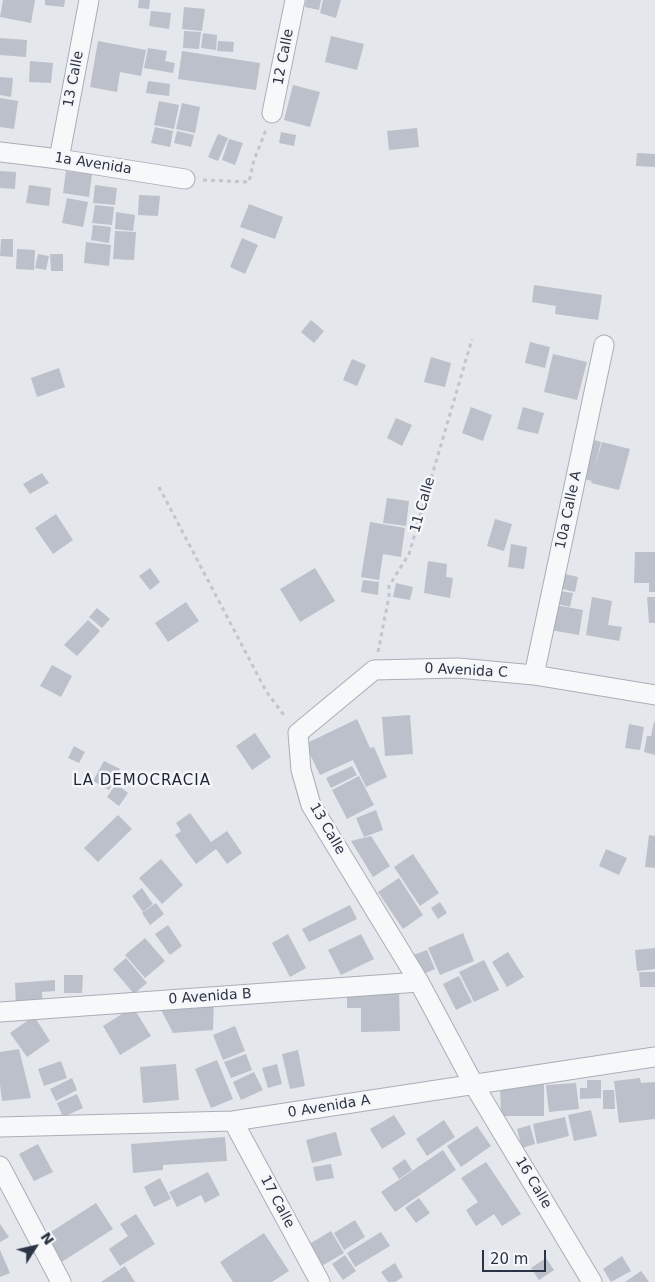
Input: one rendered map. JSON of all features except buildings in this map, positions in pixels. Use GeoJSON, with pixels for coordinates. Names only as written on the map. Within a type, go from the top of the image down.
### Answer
{"type":"FeatureCollection","features":[{"type":"Feature","properties":{"kind":"street","name":"13 Calle"},"geometry":{"type":"LineString","coordinates":[[59,158],[90,0]]}},
{"type":"Feature","properties":{"kind":"street","name":"12 Calle"},"geometry":{"type":"LineString","coordinates":[[272,113],[294,0]]}},
{"type":"Feature","properties":{"kind":"street","name":"1a Avenida"},"geometry":{"type":"LineString","coordinates":[[0,152],[59,158],[185,179]]}},
{"type":"Feature","properties":{"kind":"street","name":"10a Calle A"},"geometry":{"type":"LineString","coordinates":[[534,676],[604,345]]}},
{"type":"Feature","properties":{"kind":"street","name":"0 Avenida C"},"geometry":{"type":"LineString","coordinates":[[374,670],[458,668],[534,676],[655,695]]}},
{"type":"Feature","properties":{"kind":"street"},"geometry":{"type":"LineString","coordinates":[[298,734],[374,670]]}},
{"type":"Feature","properties":{"kind":"street","name":"13 Calle"},"geometry":{"type":"LineString","coordinates":[[298,734],[301,770],[311,805],[419,982],[474,1085]]}},
{"type":"Feature","properties":{"kind":"street","name":"0 Avenida B"},"geometry":{"type":"LineString","coordinates":[[0,1012],[419,982]]}},
{"type":"Feature","properties":{"kind":"street","name":"0 Avenida A"},"geometry":{"type":"LineString","coordinates":[[0,1127],[233,1121],[655,1058]]}},
{"type":"Feature","properties":{"kind":"street","name":"16 Calle"},"geometry":{"type":"LineString","coordinates":[[474,1085],[592,1282]]}},
{"type":"Feature","properties":{"kind":"street","name":"17 Calle"},"geometry":{"type":"LineString","coordinates":[[233,1121],[320,1282]]}},
{"type":"Feature","properties":{"kind":"street"},"geometry":{"type":"LineString","coordinates":[[0,1166],[61,1282]]}},
{"type":"Feature","properties":{"kind":"path"},"geometry":{"type":"LineString","coordinates":[[185,179],[249,182],[254,160],[272,113]]}},
{"type":"Feature","properties":{"kind":"path","name":"11 Calle"},"geometry":{"type":"LineString","coordinates":[[374,670],[389,596],[389,586],[409,554],[472,339]]}},
{"type":"Feature","properties":{"kind":"path"},"geometry":{"type":"LineString","coordinates":[[159,487],[266,691],[298,734]]}},
{"type":"Feature","properties":{"kind":"district","name":"LA DEMOCRACIA"},"geometry":{"type":"Point","coordinates":[142,781]}}]}
